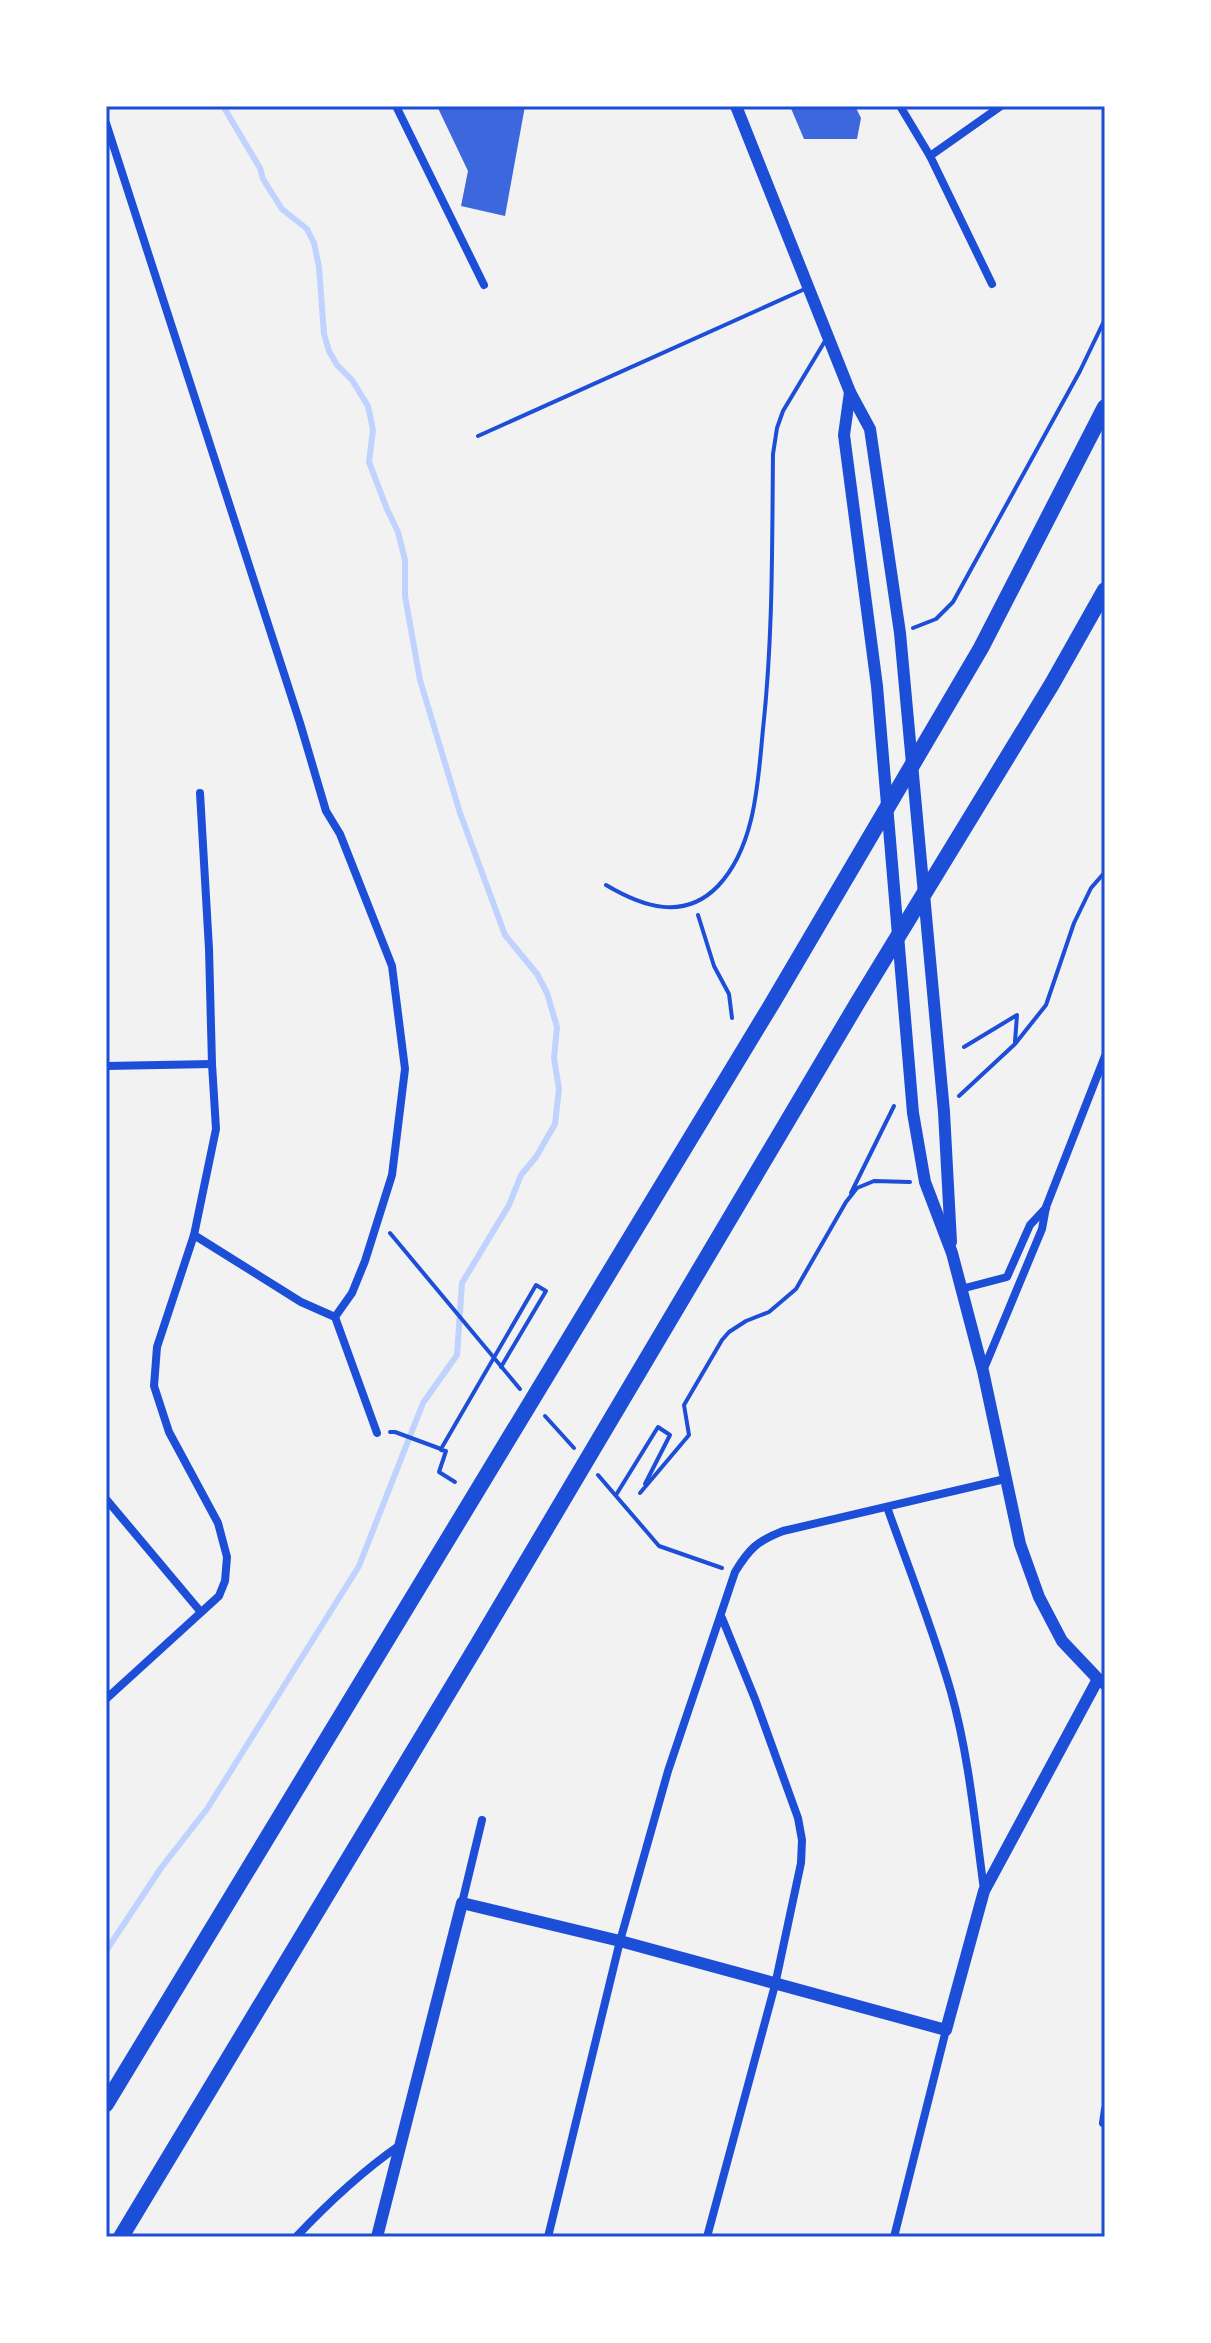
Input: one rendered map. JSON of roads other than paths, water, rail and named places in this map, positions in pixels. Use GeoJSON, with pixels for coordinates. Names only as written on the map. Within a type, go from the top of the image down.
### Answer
{"type":"FeatureCollection","features":[{"type":"Feature","properties":{"kind":"highway"},"geometry":{"type":"LineString","coordinates":[[106,2104],[773,1002],[981,648],[1105,407]]}},
{"type":"Feature","properties":{"kind":"highway"},"geometry":{"type":"LineString","coordinates":[[121,2237],[850,1016],[1052,684],[1105,590]]}},
{"type":"Feature","properties":{"kind":"main road"},"geometry":{"type":"LineString","coordinates":[[736,106],[850,392],[870,429],[900,633],[944,1112],[952,1253]]}},
{"type":"Feature","properties":{"kind":"main road"},"geometry":{"type":"LineString","coordinates":[[377,2237],[462,1903],[620,1941],[946,2030],[984,1891],[1102,1682],[1062,1641],[1039,1597],[1020,1544],[983,1371],[952,1253],[925,1182],[913,1113],[877,686],[844,435],[850,392]]}},
{"type":"Feature","properties":{"kind":"street"},"geometry":{"type":"LineString","coordinates":[[396,106],[484,285]]}},
{"type":"Feature","properties":{"kind":"street"},"geometry":{"type":"LineString","coordinates":[[900,106],[930,156],[992,284]]}},
{"type":"Feature","properties":{"kind":"street"},"geometry":{"type":"LineString","coordinates":[[930,156],[1001,106]]}},
{"type":"Feature","properties":{"kind":"street"},"geometry":{"type":"LineString","coordinates":[[106,123],[326,811],[340,834],[392,966],[405,1069],[392,1175],[365,1261],[352,1293],[335,1317]]}},
{"type":"Feature","properties":{"kind":"street"},"geometry":{"type":"LineString","coordinates":[[106,1699],[219,1596],[225,1581],[227,1557],[218,1523],[169,1432],[154,1386],[157,1347],[194,1235],[216,1129],[200,793]]}},
{"type":"Feature","properties":{"kind":"street"},"geometry":{"type":"LineString","coordinates":[[983,1371],[1042,1229],[1046,1207],[1105,1056]]}},
{"type":"Feature","properties":{"kind":"street"},"geometry":{"type":"LineString","coordinates":[[106,1066],[212,1064]]}},
{"type":"Feature","properties":{"kind":"street"},"geometry":{"type":"LineString","coordinates":[[961,1289],[1007,1277],[1030,1225],[1046,1207]]}},
{"type":"Feature","properties":{"kind":"street"},"geometry":{"type":"LineString","coordinates":[[194,1235],[301,1302],[335,1317],[377,1433]]}},
{"type":"Feature","properties":{"kind":"street"},"geometry":{"type":"LineString","coordinates":[[548,2237],[620,1941],[668,1771],[735,1572],[750,1549],[783,1531],[1005,1479]]}},
{"type":"Feature","properties":{"kind":"street"},"geometry":{"type":"LineString","coordinates":[[106,1499],[200,1611]]}},
{"type":"Feature","properties":{"kind":"street"},"geometry":{"type":"LineString","coordinates":[[887,1507],[952,1694],[967,1770],[984,1891]]}},
{"type":"Feature","properties":{"kind":"street"},"geometry":{"type":"LineString","coordinates":[[707,2237],[775,1985],[801,1863],[802,1840],[798,1818],[721,1617]]}},
{"type":"Feature","properties":{"kind":"street"},"geometry":{"type":"LineString","coordinates":[[462,1903],[482,1820]]}},
{"type":"Feature","properties":{"kind":"street"},"geometry":{"type":"LineString","coordinates":[[894,2237],[946,2030]]}},
{"type":"Feature","properties":{"kind":"street"},"geometry":{"type":"LineString","coordinates":[[1103,2123],[1105,2109]]}},
{"type":"Feature","properties":{"kind":"street"},"geometry":{"type":"LineString","coordinates":[[296,2237],[362,2171],[401,2144]]}},
{"type":"Feature","properties":{"kind":"lane"},"geometry":{"type":"LineString","coordinates":[[478,436],[809,287]]}},
{"type":"Feature","properties":{"kind":"lane"},"geometry":{"type":"LineString","coordinates":[[606,885],[647,905],[671,908],[694,903],[717,886],[736,860],[748,828],[757,783],[771,635],[775,441],[783,411],[829,336]]}},
{"type":"Feature","properties":{"kind":"waterway"},"geometry":{"type":"LineString","coordinates":[[106,1951],[161,1868],[207,1809],[359,1566],[423,1403],[457,1355],[462,1283],[509,1205],[521,1175],[536,1157],[555,1124],[559,1089],[554,1058],[557,1027],[547,993],[537,974],[505,935],[460,813],[420,680],[405,596],[405,560],[398,532],[369,462],[373,430],[368,406],[329,351],[324,334],[314,243],[307,229],[282,209],[223,106]]}}]}
